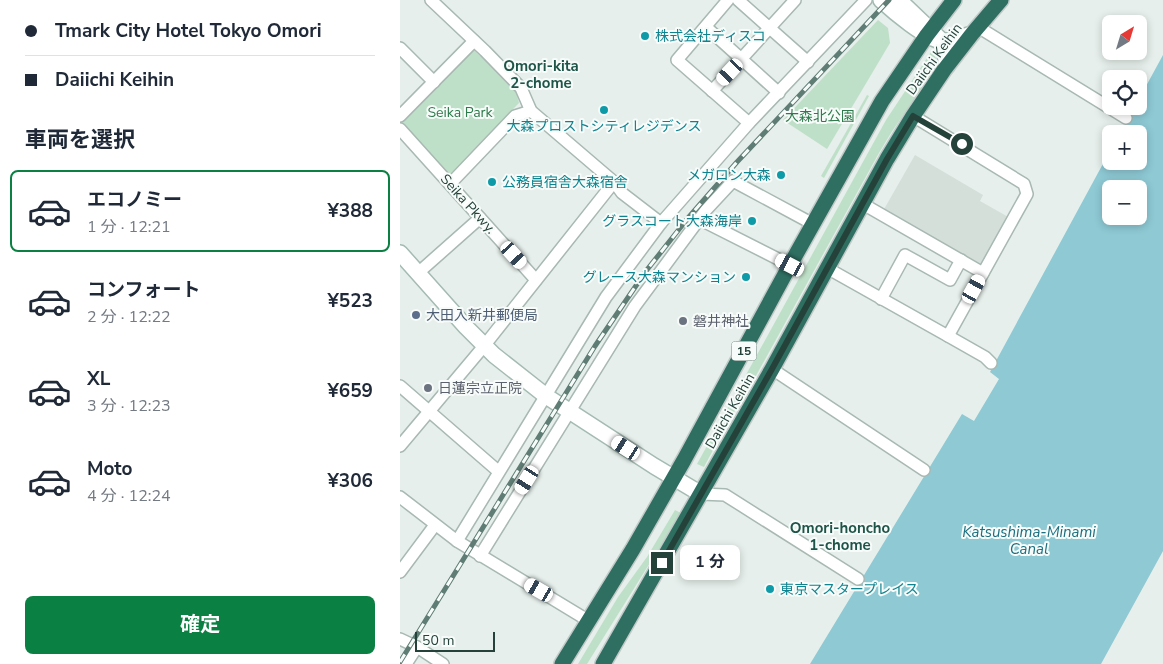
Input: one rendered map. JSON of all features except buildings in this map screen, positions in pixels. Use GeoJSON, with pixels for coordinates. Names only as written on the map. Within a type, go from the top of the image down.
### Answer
{"type":"FeatureCollection","features":[{"type":"Feature","properties":{"kind":"highway","name":"Daiichi Keihin"},"geometry":{"type":"LineString","coordinates":[[603,664],[772,369],[913,116],[947,66],[1001,0]]}},
{"type":"Feature","properties":{"kind":"highway","name":"Daiichi Keihin"},"geometry":{"type":"LineString","coordinates":[[562,664],[674,478],[790,265],[882,102],[929,32],[953,2]]}},
{"type":"Feature","properties":{"kind":"street"},"geometry":{"type":"LineString","coordinates":[[431,0],[521,88],[532,112],[614,182],[622,193],[661,223]]}},
{"type":"Feature","properties":{"kind":"street"},"geometry":{"type":"LineString","coordinates":[[728,0],[678,60],[749,123]]}},
{"type":"Feature","properties":{"kind":"street"},"geometry":{"type":"LineString","coordinates":[[738,0],[808,62]]}},
{"type":"Feature","properties":{"kind":"street"},"geometry":{"type":"LineString","coordinates":[[712,91],[795,0]]}},
{"type":"Feature","properties":{"kind":"street"},"geometry":{"type":"LineString","coordinates":[[456,541],[606,297],[661,223],[749,123],[866,0]]}},
{"type":"Feature","properties":{"kind":"street"},"geometry":{"type":"LineString","coordinates":[[881,0],[896,14],[943,42],[947,66]]}},
{"type":"Feature","properties":{"kind":"street"},"geometry":{"type":"LineString","coordinates":[[899,0],[929,32]]}},
{"type":"Feature","properties":{"kind":"street"},"geometry":{"type":"LineString","coordinates":[[706,26],[779,93]]}},
{"type":"Feature","properties":{"kind":"street"},"geometry":{"type":"LineString","coordinates":[[943,42],[975,30],[1126,118]]}},
{"type":"Feature","properties":{"kind":"street"},"geometry":{"type":"LineString","coordinates":[[400,116],[474,41]]}},
{"type":"Feature","properties":{"kind":"street"},"geometry":{"type":"LineString","coordinates":[[400,48],[434,82]]}},
{"type":"Feature","properties":{"kind":"street"},"geometry":{"type":"LineString","coordinates":[[450,184],[515,116],[532,112]]}},
{"type":"Feature","properties":{"kind":"street"},"geometry":{"type":"LineString","coordinates":[[913,116],[1024,184],[1027,194],[948,336]]}},
{"type":"Feature","properties":{"kind":"street","name":"Seika Pkwy."},"geometry":{"type":"LineString","coordinates":[[400,129],[536,280]]}},
{"type":"Feature","properties":{"kind":"street"},"geometry":{"type":"LineString","coordinates":[[480,556],[635,306],[699,219],[733,181],[813,224]]}},
{"type":"Feature","properties":{"kind":"street"},"geometry":{"type":"LineString","coordinates":[[400,446],[484,346],[614,182]]}},
{"type":"Feature","properties":{"kind":"street"},"geometry":{"type":"LineString","coordinates":[[863,204],[983,273]]}},
{"type":"Feature","properties":{"kind":"street"},"geometry":{"type":"LineString","coordinates":[[418,273],[480,218]]}},
{"type":"Feature","properties":{"kind":"street"},"geometry":{"type":"LineString","coordinates":[[699,219],[790,265]]}},
{"type":"Feature","properties":{"kind":"street"},"geometry":{"type":"LineString","coordinates":[[400,252],[484,346],[546,396],[701,494],[725,495],[858,578]]}},
{"type":"Feature","properties":{"kind":"street"},"geometry":{"type":"LineString","coordinates":[[881,299],[905,256],[950,280],[961,260]]}},
{"type":"Feature","properties":{"kind":"street"},"geometry":{"type":"LineString","coordinates":[[828,268],[985,357],[991,363]]}},
{"type":"Feature","properties":{"kind":"street"},"geometry":{"type":"LineString","coordinates":[[772,369],[924,470]]}},
{"type":"Feature","properties":{"kind":"street"},"geometry":{"type":"LineString","coordinates":[[400,386],[498,471]]}},
{"type":"Feature","properties":{"kind":"street"},"geometry":{"type":"LineString","coordinates":[[400,497],[456,541],[589,621]]}},
{"type":"Feature","properties":{"kind":"street"},"geometry":{"type":"LineString","coordinates":[[400,572],[435,525]]}},
{"type":"Feature","properties":{"kind":"street"},"geometry":{"type":"LineString","coordinates":[[400,639],[418,647],[443,664]]}},
{"type":"Feature","properties":{"kind":"street"},"geometry":{"type":"LineString","coordinates":[[406,664],[418,647]]}},
{"type":"Feature","properties":{"kind":"shaded area"},"geometry":{"type":"Polygon","coordinates":[[[915,155],[983,195],[980,201],[1010,218],[981,268],[883,211],[915,155]]]}},
{"type":"Feature","properties":{"kind":"green space","name":"大森北公園"},"geometry":{"type":"Polygon","coordinates":[[[878,20],[888,28],[890,43],[827,149],[783,120],[878,20]]]}},
{"type":"Feature","properties":{"kind":"green space","name":"Seika Park"},"geometry":{"type":"Polygon","coordinates":[[[473,49],[516,91],[519,103],[449,175],[401,122],[473,49]]]}},
{"type":"Feature","properties":{"kind":"green space"},"geometry":{"type":"Polygon","coordinates":[[[931,52],[934,53],[936,58],[933,71],[879,153],[704,467],[697,464],[886,120],[931,52]]]}},
{"type":"Feature","properties":{"kind":"green space"},"geometry":{"type":"Polygon","coordinates":[[[867,95],[869,96],[824,178],[821,176],[867,95]]]}},
{"type":"Feature","properties":{"kind":"green space"},"geometry":{"type":"Polygon","coordinates":[[[675,510],[681,513],[587,664],[578,664],[618,597],[647,557],[675,510]]]}},
{"type":"Feature","properties":{"kind":"water","name":"Katsushima-Minami Canal"},"geometry":{"type":"Polygon","coordinates":[[[1163,55],[1163,551],[1101,664],[810,664],[962,414],[974,421],[999,379],[990,372],[1102,166],[1102,170],[1147,170],[1147,125],[1125,125],[1130,115],[1147,115],[1147,84],[1163,55]]]}},
{"type":"Feature","properties":{"kind":"railway"},"geometry":{"type":"LineString","coordinates":[[400,662],[595,346],[646,271],[688,218],[737,162],[889,0]]}},
{"type":"Feature","properties":{"kind":"place","name":"株式会社ディスコ"},"geometry":{"type":"Point","coordinates":[645,36]}},
{"type":"Feature","properties":{"kind":"place","name":"大森プロストシティレジデンス"},"geometry":{"type":"Point","coordinates":[604,110]}},
{"type":"Feature","properties":{"kind":"place","name":"メガロン大森"},"geometry":{"type":"Point","coordinates":[781,175]}},
{"type":"Feature","properties":{"kind":"place","name":"公務員宿舎大森宿舎"},"geometry":{"type":"Point","coordinates":[492,182]}},
{"type":"Feature","properties":{"kind":"place","name":"グラスコート大森海岸"},"geometry":{"type":"Point","coordinates":[752,221]}},
{"type":"Feature","properties":{"kind":"place","name":"グレース大森マンション"},"geometry":{"type":"Point","coordinates":[746,277]}},
{"type":"Feature","properties":{"kind":"place","name":"大田入新井郵便局"},"geometry":{"type":"Point","coordinates":[416,315]}},
{"type":"Feature","properties":{"kind":"place","name":"磐井神社"},"geometry":{"type":"Point","coordinates":[683,321]}},
{"type":"Feature","properties":{"kind":"place","name":"日蓮宗立正院"},"geometry":{"type":"Point","coordinates":[428,388]}},
{"type":"Feature","properties":{"kind":"place","name":"東京マスタープレイス"},"geometry":{"type":"Point","coordinates":[770,589]}},
{"type":"Feature","properties":{"kind":"district","name":"Omori-kita 2-chome"},"geometry":{"type":"Point","coordinates":[541,74]}},
{"type":"Feature","properties":{"kind":"district","name":"Omori-honcho 1-chome"},"geometry":{"type":"Point","coordinates":[840,536]}},
{"type":"Feature","properties":{"kind":"route"},"geometry":{"type":"LineString","coordinates":[[662,563],[772,369],[887,159],[913,116],[962,144]]}}]}
